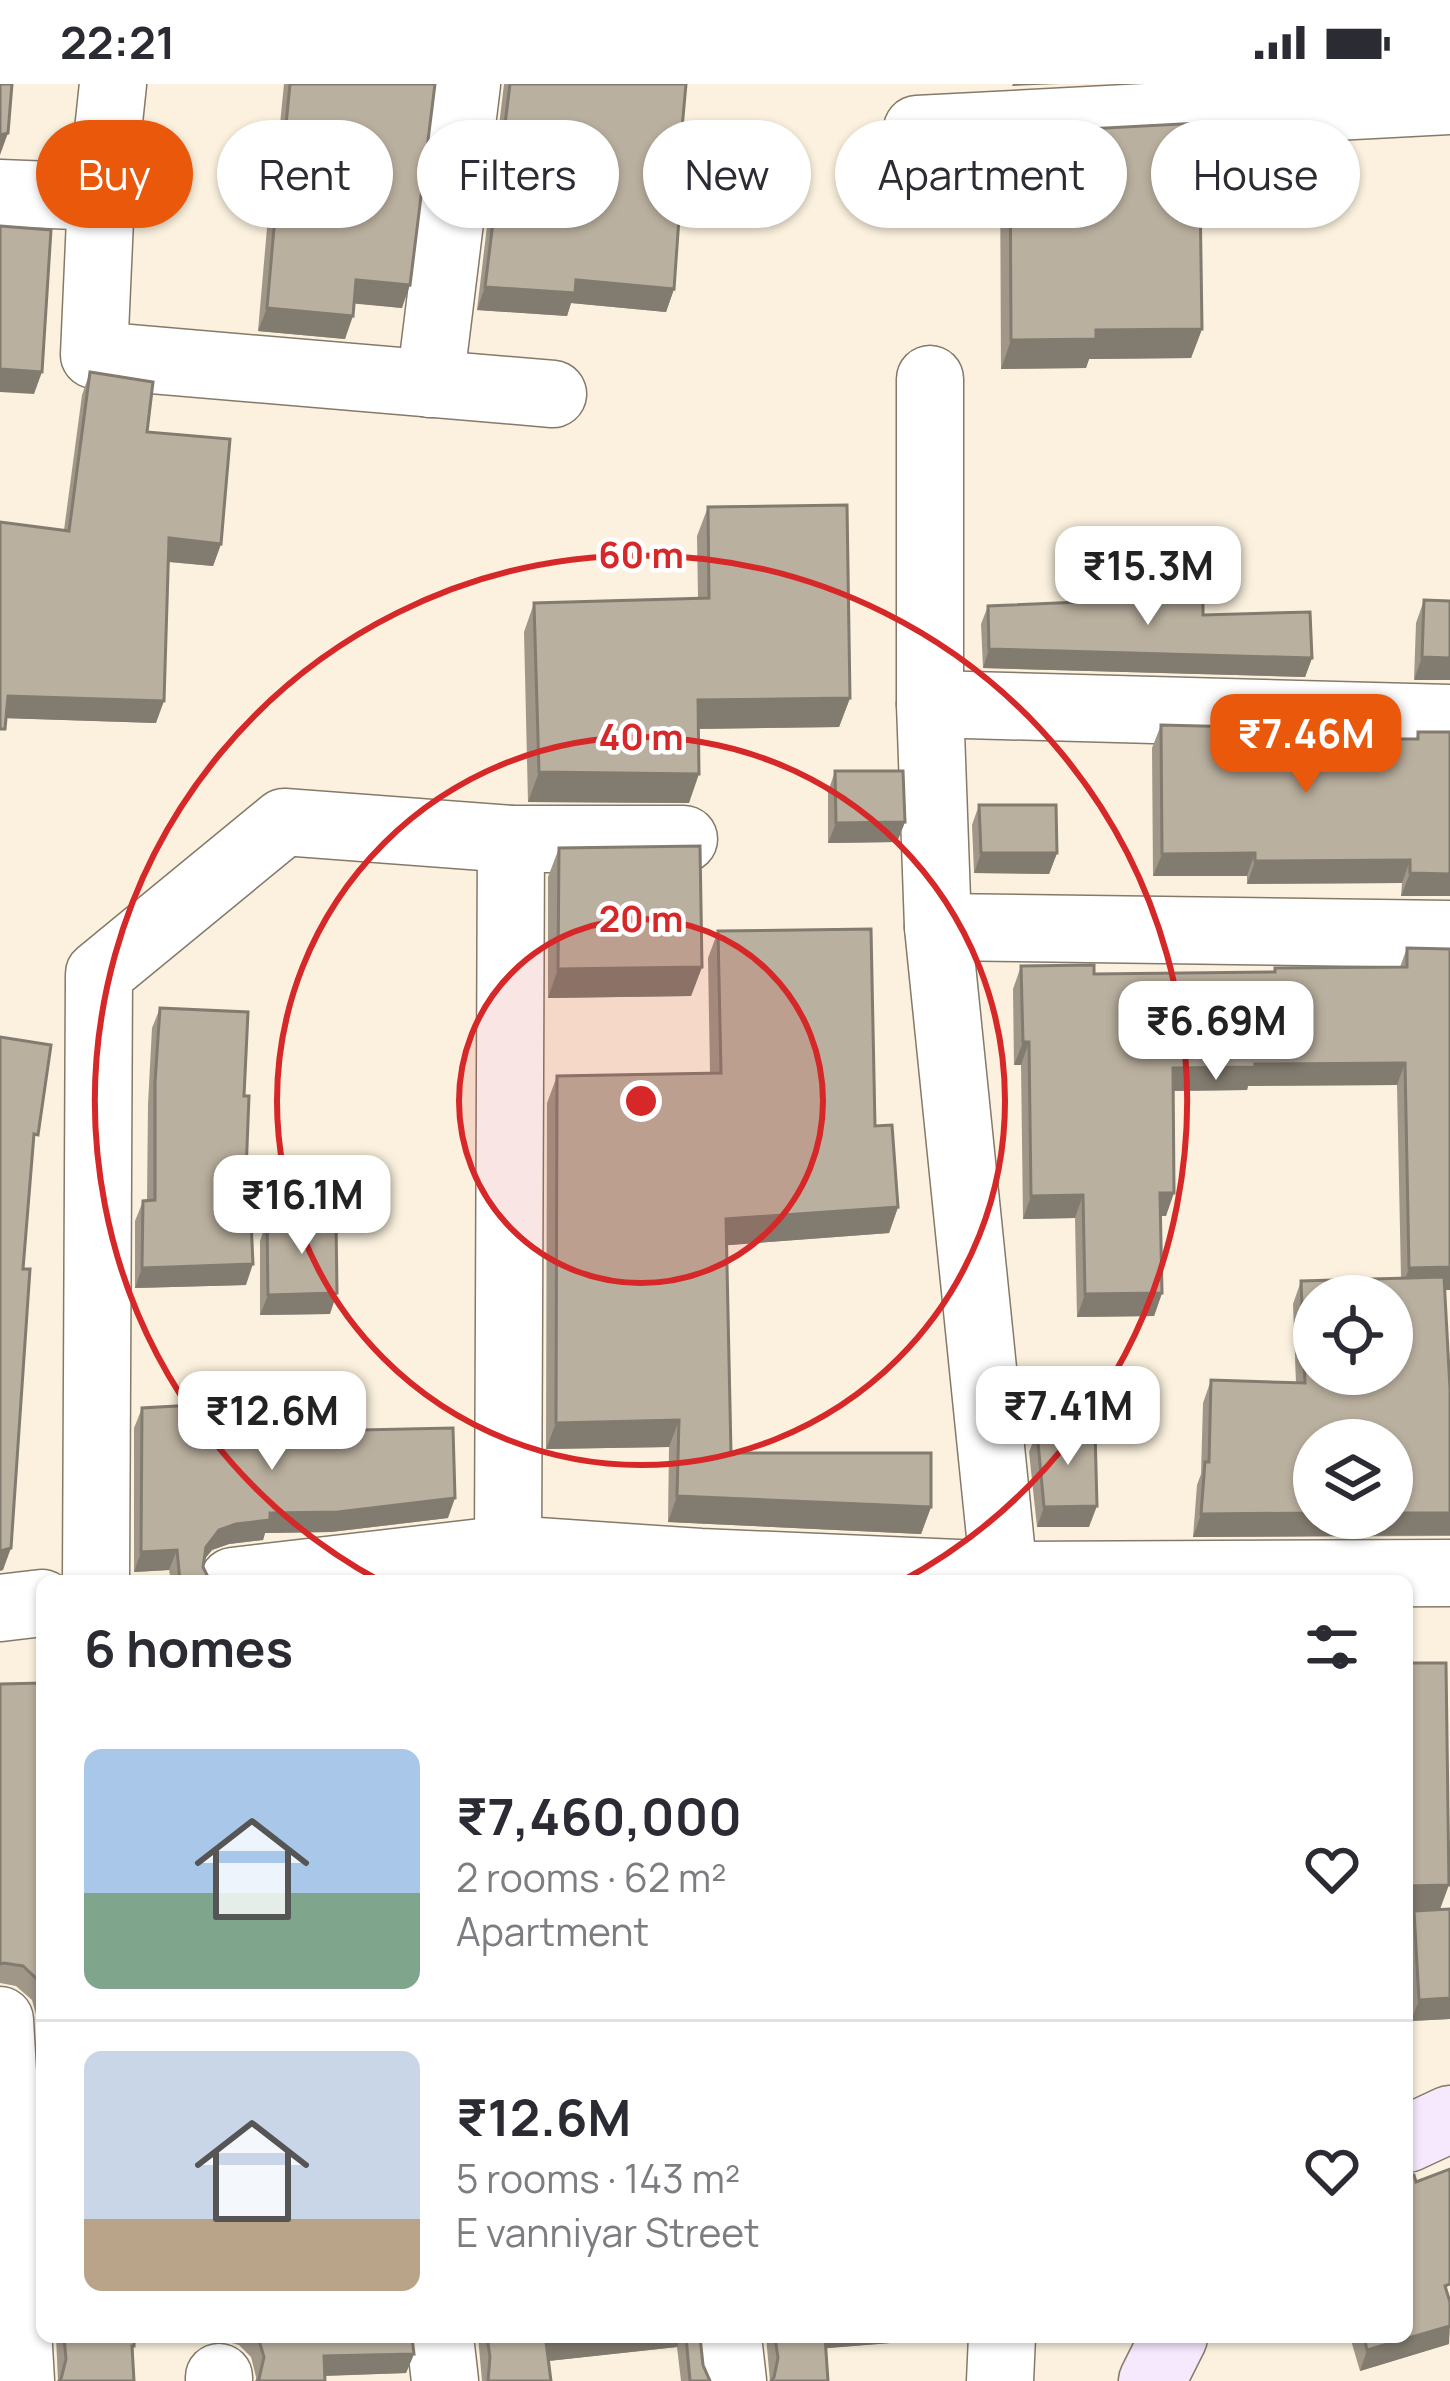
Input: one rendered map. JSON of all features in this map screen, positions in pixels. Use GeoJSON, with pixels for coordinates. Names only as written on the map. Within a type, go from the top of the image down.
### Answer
{"type":"FeatureCollection","features":[{"type":"Feature","properties":{"kind":"main road"},"geometry":{"type":"LineString","coordinates":[[1413,2137],[1450,2119]]}},
{"type":"Feature","properties":{"kind":"street"},"geometry":{"type":"LineString","coordinates":[[109,120],[113,84]]}},
{"type":"Feature","properties":{"kind":"street"},"geometry":{"type":"LineString","coordinates":[[430,384],[467,84]]}},
{"type":"Feature","properties":{"kind":"street"},"geometry":{"type":"LineString","coordinates":[[1088,120],[1450,101]]}},
{"type":"Feature","properties":{"kind":"street"},"geometry":{"type":"LineString","coordinates":[[0,193],[36,194]]}},
{"type":"Feature","properties":{"kind":"street"},"geometry":{"type":"LineString","coordinates":[[100,228],[94,355],[553,394]]}},
{"type":"Feature","properties":{"kind":"street"},"geometry":{"type":"LineString","coordinates":[[930,379],[930,704],[938,927],[1004,1575]]}},
{"type":"Feature","properties":{"kind":"street"},"geometry":{"type":"LineString","coordinates":[[930,704],[1450,718]]}},
{"type":"Feature","properties":{"kind":"street"},"geometry":{"type":"LineString","coordinates":[[96,1575],[99,974],[284,822],[511,839],[685,839]]}},
{"type":"Feature","properties":{"kind":"street"},"geometry":{"type":"LineString","coordinates":[[508,1549],[511,839]]}},
{"type":"Feature","properties":{"kind":"street"},"geometry":{"type":"LineString","coordinates":[[938,927],[1450,934]]}},
{"type":"Feature","properties":{"kind":"street"},"geometry":{"type":"LineString","coordinates":[[284,1575],[508,1549],[1004,1575],[1450,1573]]}},
{"type":"Feature","properties":{"kind":"street"},"geometry":{"type":"LineString","coordinates":[[0,1608],[36,1604]]}},
{"type":"Feature","properties":{"kind":"street"},"geometry":{"type":"LineString","coordinates":[[0,2020],[21,2381]]}},
{"type":"Feature","properties":{"kind":"street"},"geometry":{"type":"LineString","coordinates":[[441,2343],[445,2381]]}},
{"type":"Feature","properties":{"kind":"street"},"geometry":{"type":"LineString","coordinates":[[729,2343],[733,2381]]}},
{"type":"Feature","properties":{"kind":"street"},"geometry":{"type":"LineString","coordinates":[[1000,2381],[1002,2343]]}},
{"type":"Feature","properties":{"kind":"building"},"geometry":{"type":"Polygon","coordinates":[[[0,84],[12,84],[8,133],[0,135],[0,84]]]}},
{"type":"Feature","properties":{"kind":"building"},"geometry":{"type":"Polygon","coordinates":[[[290,84],[435,84],[431,120],[417,120],[417,228],[410,285],[356,280],[353,316],[267,308],[274,228],[393,228],[393,120],[286,120],[290,84]]]}},
{"type":"Feature","properties":{"kind":"building"},"geometry":{"type":"Polygon","coordinates":[[[510,84],[686,84],[683,120],[643,120],[643,228],[678,228],[674,289],[576,280],[575,293],[485,287],[492,228],[619,228],[619,120],[506,120],[510,84]]]}},
{"type":"Feature","properties":{"kind":"building"},"geometry":{"type":"Polygon","coordinates":[[[1151,126],[1151,228],[1201,228],[1202,329],[1096,330],[1096,339],[1011,340],[1010,228],[1127,228],[1127,127],[1151,126]]]}},
{"type":"Feature","properties":{"kind":"building"},"geometry":{"type":"Polygon","coordinates":[[[0,226],[51,230],[42,372],[0,369],[0,226]]]}},
{"type":"Feature","properties":{"kind":"building"},"geometry":{"type":"Polygon","coordinates":[[[90,372],[153,382],[147,432],[230,439],[221,544],[169,538],[164,701],[8,696],[5,729],[0,729],[0,522],[69,531],[90,372]]]}},
{"type":"Feature","properties":{"kind":"building"},"geometry":{"type":"Polygon","coordinates":[[[847,505],[850,698],[698,700],[699,774],[539,772],[534,603],[709,598],[708,507],[847,505]]]}},
{"type":"Feature","properties":{"kind":"building"},"geometry":{"type":"Polygon","coordinates":[[[1104,595],[1203,596],[1203,615],[1310,612],[1312,658],[989,649],[988,606],[1104,601],[1104,595]]]}},
{"type":"Feature","properties":{"kind":"building"},"geometry":{"type":"Polygon","coordinates":[[[1424,600],[1450,601],[1450,658],[1422,657],[1424,600]]]}},
{"type":"Feature","properties":{"kind":"building"},"geometry":{"type":"Polygon","coordinates":[[[1161,725],[1316,729],[1316,739],[1418,739],[1418,732],[1450,732],[1450,874],[1410,873],[1410,860],[1255,861],[1255,853],[1162,854],[1161,725]]]}},
{"type":"Feature","properties":{"kind":"building"},"geometry":{"type":"Polygon","coordinates":[[[835,771],[903,771],[905,822],[836,823],[835,771]]]}},
{"type":"Feature","properties":{"kind":"building"},"geometry":{"type":"Polygon","coordinates":[[[979,805],[1056,805],[1057,853],[981,853],[979,805]]]}},
{"type":"Feature","properties":{"kind":"building"},"geometry":{"type":"Polygon","coordinates":[[[700,846],[702,967],[558,969],[559,848],[700,846]]]}},
{"type":"Feature","properties":{"kind":"building"},"geometry":{"type":"Polygon","coordinates":[[[871,929],[875,1126],[892,1125],[898,1207],[726,1219],[731,1453],[931,1453],[931,1507],[677,1496],[679,1420],[556,1423],[557,1076],[721,1073],[718,931],[871,929]]]}},
{"type":"Feature","properties":{"kind":"building"},"geometry":{"type":"Polygon","coordinates":[[[1407,948],[1450,949],[1450,1267],[1409,1268],[1405,1063],[1173,1068],[1174,1193],[1160,1193],[1162,1293],[1085,1294],[1083,1195],[1031,1196],[1029,1042],[1023,1042],[1021,966],[1094,965],[1094,974],[1407,967],[1407,948]]]}},
{"type":"Feature","properties":{"kind":"building"},"geometry":{"type":"Polygon","coordinates":[[[160,1008],[248,1012],[245,1198],[250,1198],[253,1264],[142,1268],[143,1201],[155,1200],[160,1008]]]}},
{"type":"Feature","properties":{"kind":"building"},"geometry":{"type":"Polygon","coordinates":[[[0,1037],[51,1045],[38,1135],[34,1134],[23,1269],[30,1269],[11,1548],[0,1551],[0,1037]]]}},
{"type":"Feature","properties":{"kind":"building"},"geometry":{"type":"Polygon","coordinates":[[[336,1219],[337,1293],[268,1295],[267,1220],[336,1219]]]}},
{"type":"Feature","properties":{"kind":"building"},"geometry":{"type":"Polygon","coordinates":[[[1444,1277],[1450,1513],[1413,1513],[1413,1419],[1293,1419],[1293,1513],[1201,1514],[1205,1462],[1209,1462],[1211,1380],[1293,1383],[1293,1395],[1413,1395],[1413,1278],[1444,1277]]]}},
{"type":"Feature","properties":{"kind":"building"},"geometry":{"type":"Polygon","coordinates":[[[265,1401],[266,1432],[453,1428],[455,1498],[338,1512],[270,1513],[270,1520],[219,1530],[206,1547],[203,1567],[207,1575],[179,1575],[177,1550],[141,1552],[142,1408],[265,1401]]]}},
{"type":"Feature","properties":{"kind":"building"},"geometry":{"type":"Polygon","coordinates":[[[1095,1430],[1097,1506],[1044,1507],[1037,1432],[1095,1430]]]}},
{"type":"Feature","properties":{"kind":"building"},"geometry":{"type":"Polygon","coordinates":[[[1413,1663],[1446,1663],[1449,1885],[1413,1886],[1413,1663]]]}},
{"type":"Feature","properties":{"kind":"building"},"geometry":{"type":"Polygon","coordinates":[[[36,1683],[36,1978],[23,1966],[0,1964],[0,1684],[36,1683]]]}},
{"type":"Feature","properties":{"kind":"building"},"geometry":{"type":"Polygon","coordinates":[[[1450,1909],[1450,1998],[1419,2000],[1414,1911],[1450,1909]]]}},
{"type":"Feature","properties":{"kind":"building"},"geometry":{"type":"Polygon","coordinates":[[[1450,2169],[1450,2284],[1445,2286],[1450,2326],[1413,2337],[1413,2175],[1416,2182],[1450,2169]]]}},
{"type":"Feature","properties":{"kind":"building"},"geometry":{"type":"Polygon","coordinates":[[[65,2343],[134,2343],[134,2381],[59,2381],[66,2359],[65,2343]]]}},
{"type":"Feature","properties":{"kind":"building"},"geometry":{"type":"Polygon","coordinates":[[[260,2343],[413,2343],[414,2354],[324,2356],[325,2381],[257,2381],[264,2357],[260,2343]]]}},
{"type":"Feature","properties":{"kind":"building"},"geometry":{"type":"Polygon","coordinates":[[[488,2343],[546,2343],[551,2381],[488,2381],[488,2343]]]}},
{"type":"Feature","properties":{"kind":"building"},"geometry":{"type":"Polygon","coordinates":[[[687,2343],[701,2343],[710,2381],[690,2381],[687,2343]]]}},
{"type":"Feature","properties":{"kind":"building"},"geometry":{"type":"Polygon","coordinates":[[[776,2343],[825,2343],[828,2381],[771,2381],[778,2358],[776,2343]]]}},
{"type":"Feature","properties":{"kind":"building"},"geometry":{"type":"Polygon","coordinates":[[[1365,2343],[1391,2343],[1367,2350],[1365,2343]]]}}]}
